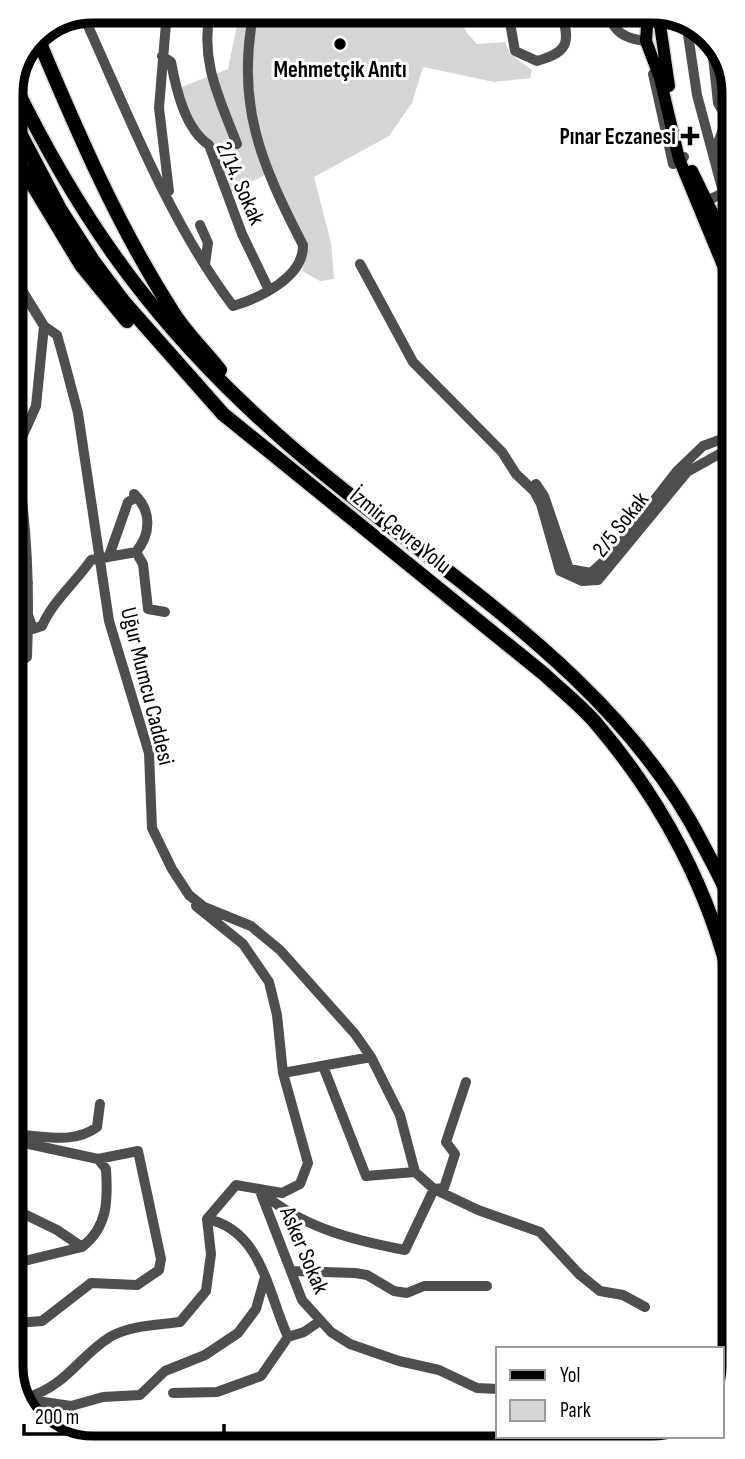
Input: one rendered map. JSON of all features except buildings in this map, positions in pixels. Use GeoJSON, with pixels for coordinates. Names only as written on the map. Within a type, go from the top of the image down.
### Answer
{"type":"FeatureCollection","features":[{"type":"Feature","properties":{"kind":"highway"},"geometry":{"type":"LineString","coordinates":[[41,46],[80,136],[144,263],[174,315],[244,402]]}},
{"type":"Feature","properties":{"kind":"highway","name":"İzmir Çevre Yolu"},"geometry":{"type":"LineString","coordinates":[[23,102],[43,143],[128,278],[195,357],[288,444],[560,664],[608,710],[639,745],[682,803],[722,888]]}},
{"type":"Feature","properties":{"kind":"highway","name":"İzmir Çevre Yolu"},"geometry":{"type":"LineString","coordinates":[[23,139],[60,209],[94,262],[124,302],[223,414],[544,674],[594,721],[667,821],[685,855],[722,946]]}},
{"type":"Feature","properties":{"kind":"highway"},"geometry":{"type":"LineString","coordinates":[[23,169],[81,265],[146,342],[223,414]]}},
{"type":"Feature","properties":{"kind":"main road"},"geometry":{"type":"LineString","coordinates":[[647,23],[646,41],[660,78],[682,158],[722,234]]}},
{"type":"Feature","properties":{"kind":"main road"},"geometry":{"type":"LineString","coordinates":[[660,23],[682,158]]}},
{"type":"Feature","properties":{"kind":"main road"},"geometry":{"type":"LineString","coordinates":[[704,202],[722,258]]}},
{"type":"Feature","properties":{"kind":"street"},"geometry":{"type":"LineString","coordinates":[[87,23],[171,201],[205,265],[233,306],[269,290],[299,267],[303,256],[303,245],[271,183],[252,126],[246,52],[252,23]]}},
{"type":"Feature","properties":{"kind":"street"},"geometry":{"type":"LineString","coordinates":[[166,23],[159,117],[171,201]]}},
{"type":"Feature","properties":{"kind":"street"},"geometry":{"type":"LineString","coordinates":[[208,23],[205,40],[208,63],[237,144]]}},
{"type":"Feature","properties":{"kind":"street"},"geometry":{"type":"LineString","coordinates":[[510,23],[515,51],[537,61],[554,57],[566,46],[565,23]]}},
{"type":"Feature","properties":{"kind":"street"},"geometry":{"type":"LineString","coordinates":[[613,23],[619,34],[630,40],[646,41]]}},
{"type":"Feature","properties":{"kind":"street"},"geometry":{"type":"LineString","coordinates":[[688,33],[697,95],[722,188],[721,194],[704,202]]}},
{"type":"Feature","properties":{"kind":"street","name":"2/14. Sokak"},"geometry":{"type":"LineString","coordinates":[[162,56],[171,62],[174,80],[197,137],[209,145],[242,234],[269,290]]}},
{"type":"Feature","properties":{"kind":"street"},"geometry":{"type":"LineString","coordinates":[[713,58],[718,103],[722,108]]}},
{"type":"Feature","properties":{"kind":"street"},"geometry":{"type":"LineString","coordinates":[[714,153],[722,132]]}},
{"type":"Feature","properties":{"kind":"street"},"geometry":{"type":"LineString","coordinates":[[200,225],[208,243],[205,265]]}},
{"type":"Feature","properties":{"kind":"street","name":"2/5 Sokak"},"geometry":{"type":"LineString","coordinates":[[360,264],[413,362],[502,452],[511,467],[534,491],[541,504],[560,570],[574,579],[598,580],[611,568],[687,472],[722,452]]}},
{"type":"Feature","properties":{"kind":"street","name":"Uğur Mumcu Caddesi"},"geometry":{"type":"LineString","coordinates":[[23,292],[44,326],[57,335],[78,414],[85,475],[105,557],[109,621],[149,753],[152,828],[172,869],[189,895],[204,907],[251,926],[280,950],[371,1057],[400,1115],[415,1172]]}},
{"type":"Feature","properties":{"kind":"street"},"geometry":{"type":"LineString","coordinates":[[23,435],[36,406],[44,326]]}},
{"type":"Feature","properties":{"kind":"street","name":"2/5 Sokak"},"geometry":{"type":"LineString","coordinates":[[511,467],[522,469],[544,496],[569,569],[586,573],[604,562],[646,507],[703,446],[722,439]]}},
{"type":"Feature","properties":{"kind":"street"},"geometry":{"type":"LineString","coordinates":[[28,615],[33,629],[42,626],[50,607],[75,583],[91,560],[136,552],[146,537],[148,526],[147,511],[135,495],[128,502],[105,557]]}},
{"type":"Feature","properties":{"kind":"street"},"geometry":{"type":"LineString","coordinates":[[23,528],[28,583],[27,657],[23,660]]}},
{"type":"Feature","properties":{"kind":"street"},"geometry":{"type":"LineString","coordinates":[[136,552],[143,564],[148,609],[165,612]]}},
{"type":"Feature","properties":{"kind":"street"},"geometry":{"type":"LineString","coordinates":[[23,582],[28,583]]}},
{"type":"Feature","properties":{"kind":"street"},"geometry":{"type":"LineString","coordinates":[[23,615],[28,615]]}},
{"type":"Feature","properties":{"kind":"street"},"geometry":{"type":"LineString","coordinates":[[30,1396],[57,1385],[110,1337],[132,1328],[180,1322],[206,1291],[211,1254],[207,1219],[236,1185],[282,1193],[300,1184],[308,1163],[284,1073],[277,1015],[268,982],[251,953],[200,911],[189,895]]}},
{"type":"Feature","properties":{"kind":"street"},"geometry":{"type":"LineString","coordinates":[[284,1073],[371,1057]]}},
{"type":"Feature","properties":{"kind":"street"},"geometry":{"type":"LineString","coordinates":[[323,1066],[366,1176],[415,1172],[434,1189],[478,1210],[540,1233],[579,1274],[600,1291],[623,1295],[645,1307]]}},
{"type":"Feature","properties":{"kind":"street"},"geometry":{"type":"LineString","coordinates":[[434,1189],[444,1188],[455,1154],[446,1142],[466,1082]]}},
{"type":"Feature","properties":{"kind":"street"},"geometry":{"type":"LineString","coordinates":[[23,1136],[71,1139],[88,1133],[97,1127],[100,1104]]}},
{"type":"Feature","properties":{"kind":"street"},"geometry":{"type":"LineString","coordinates":[[23,1143],[98,1159],[138,1151],[159,1243],[159,1270],[137,1285],[91,1283],[42,1321],[23,1322]]}},
{"type":"Feature","properties":{"kind":"street"},"geometry":{"type":"LineString","coordinates":[[23,1262],[82,1247],[93,1238],[105,1216],[106,1169],[98,1159]]}},
{"type":"Feature","properties":{"kind":"street"},"geometry":{"type":"LineString","coordinates":[[260,1191],[275,1204],[323,1230],[405,1250],[434,1189]]}},
{"type":"Feature","properties":{"kind":"street","name":"Asker Sokak"},"geometry":{"type":"LineString","coordinates":[[260,1191],[302,1300],[320,1321],[350,1344],[399,1361],[439,1370],[477,1388],[496,1389]]}},
{"type":"Feature","properties":{"kind":"street"},"geometry":{"type":"LineString","coordinates":[[23,1213],[57,1230],[82,1247]]}},
{"type":"Feature","properties":{"kind":"street"},"geometry":{"type":"LineString","coordinates":[[207,1219],[240,1235],[261,1261],[288,1337]]}},
{"type":"Feature","properties":{"kind":"street"},"geometry":{"type":"LineString","coordinates":[[292,1271],[367,1275],[394,1291],[407,1293],[424,1286],[487,1286]]}},
{"type":"Feature","properties":{"kind":"street"},"geometry":{"type":"LineString","coordinates":[[32,1401],[71,1406],[103,1396],[140,1395],[165,1371],[205,1355],[238,1333],[256,1309],[265,1277]]}},
{"type":"Feature","properties":{"kind":"street"},"geometry":{"type":"LineString","coordinates":[[173,1392],[217,1392],[261,1376],[288,1337],[304,1332],[320,1321]]}},
{"type":"Feature","properties":{"kind":"green space"},"geometry":{"type":"Polygon","coordinates":[[[238,23],[462,23],[477,44],[505,42],[510,54],[532,70],[530,78],[494,82],[423,67],[412,103],[389,136],[314,177],[331,243],[334,279],[320,281],[302,271],[304,246],[300,233],[269,173],[229,193],[179,88],[228,69],[238,23]]]}},
{"type":"Feature","properties":{"kind":"place","name":"Mehmetçik Anıtı"},"geometry":{"type":"Point","coordinates":[340,44]}},
{"type":"Feature","properties":{"kind":"place","name":"Pınar Eczanesi"},"geometry":{"type":"Point","coordinates":[690,136]}}]}
